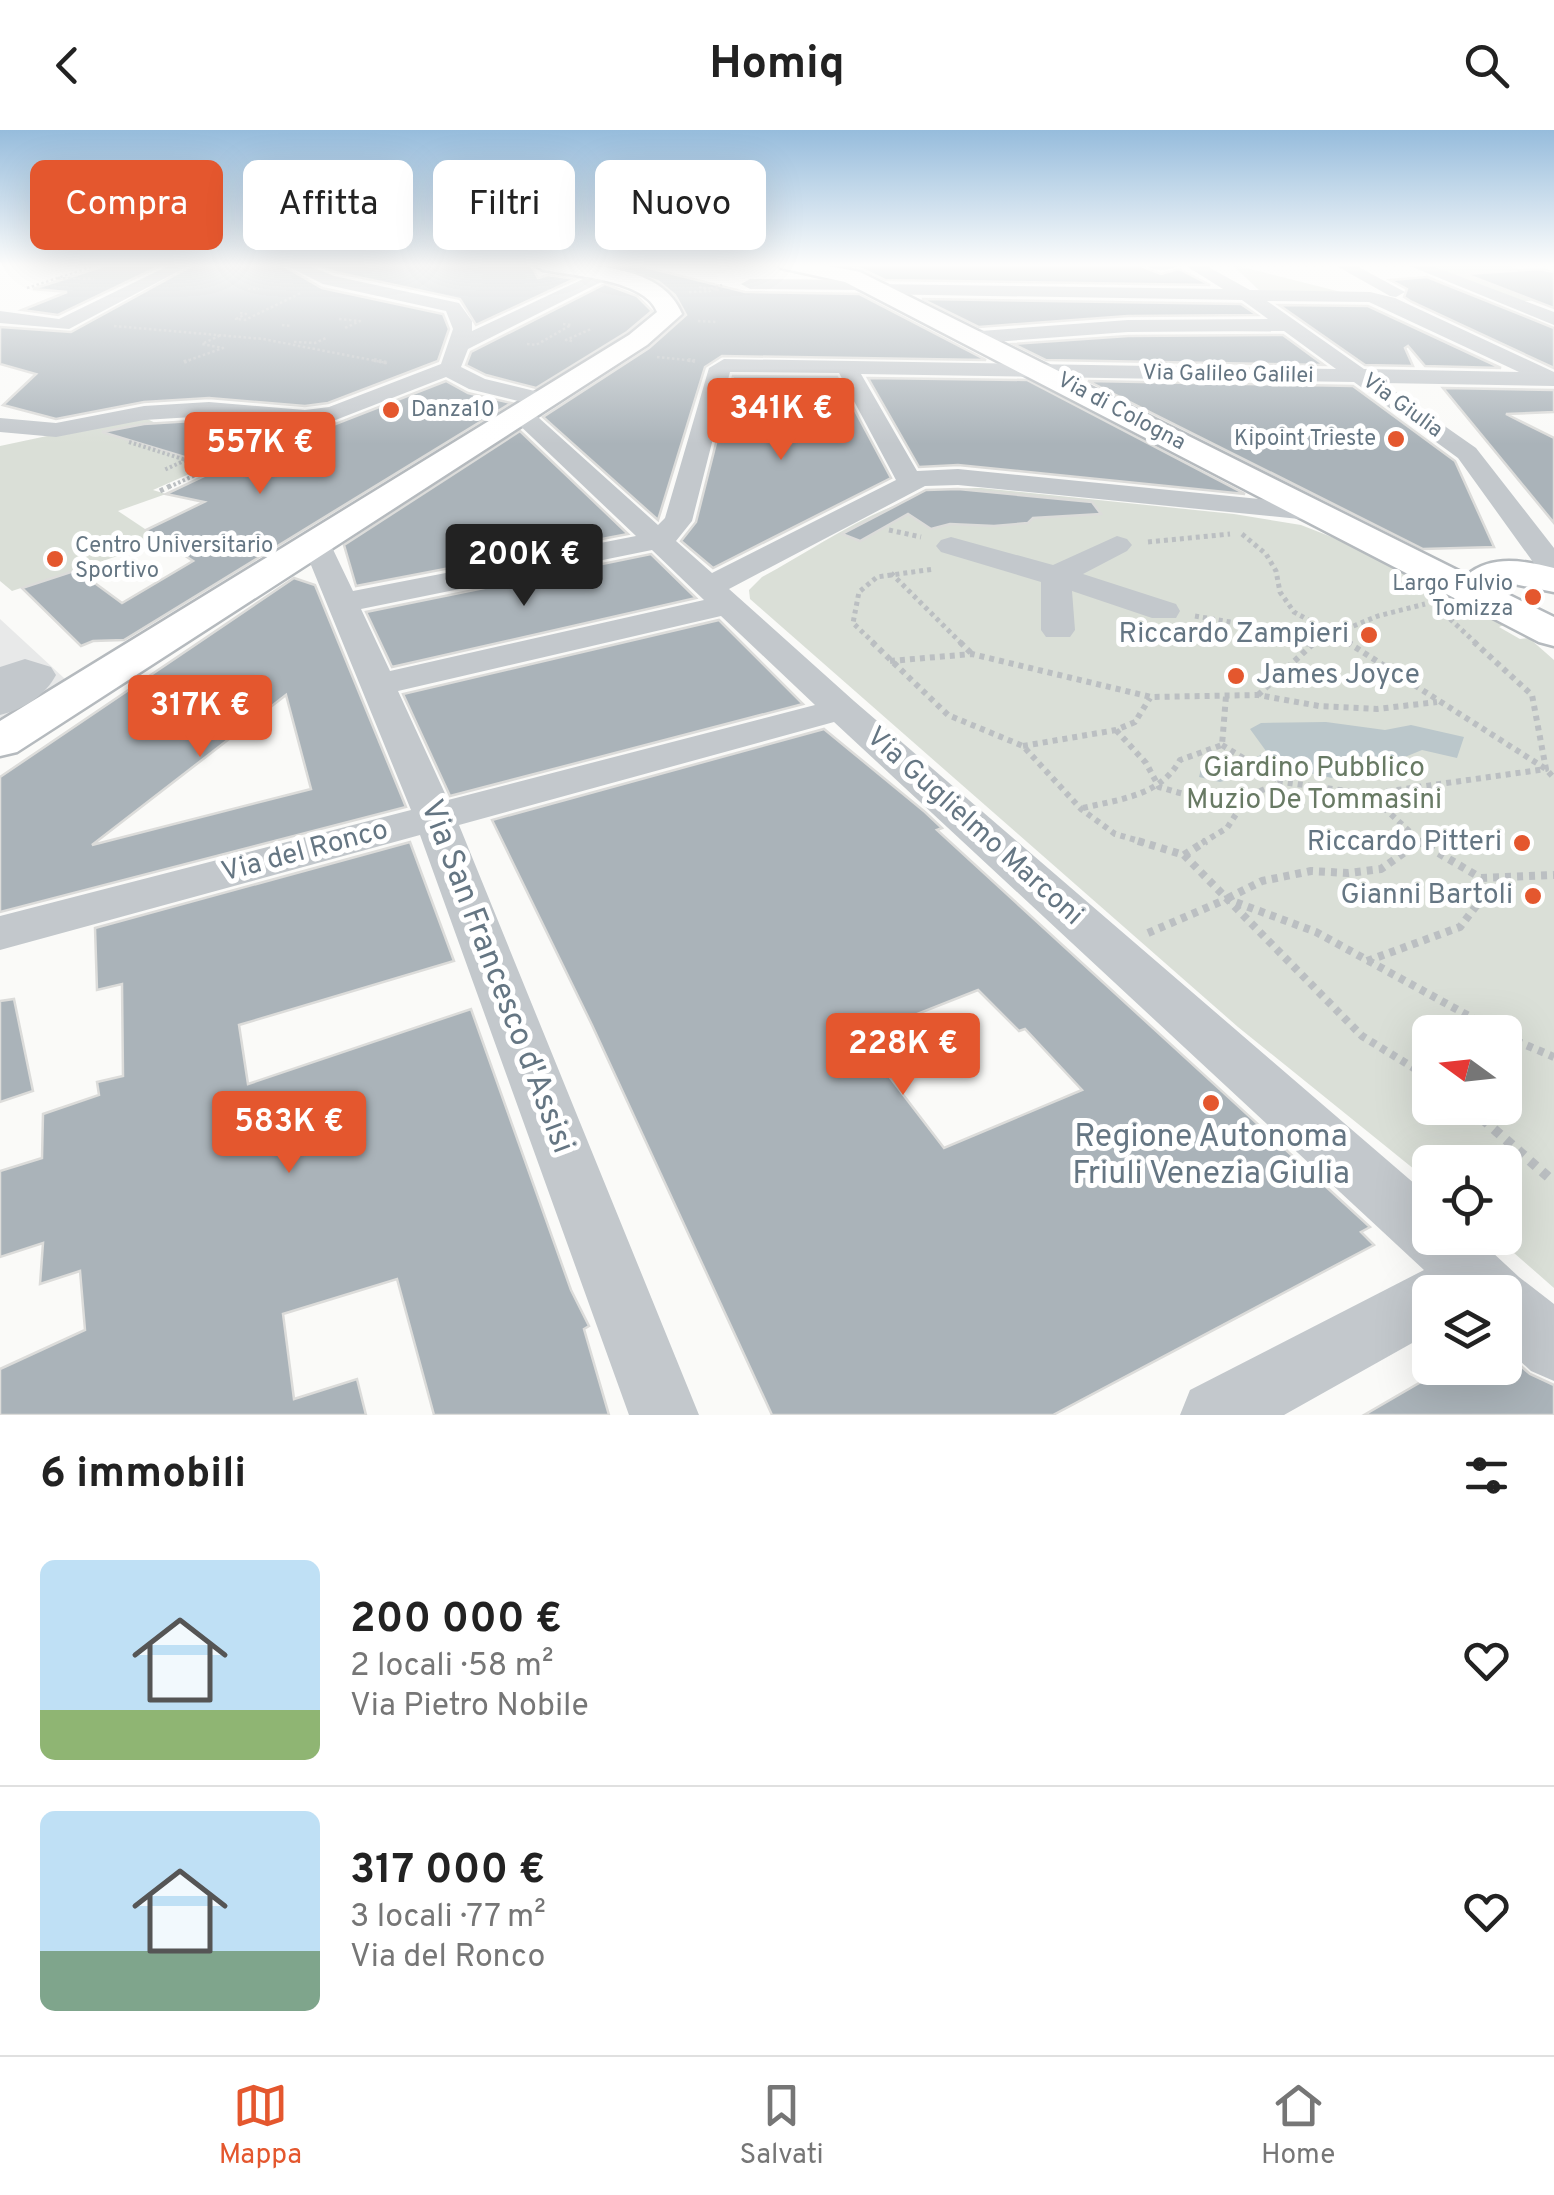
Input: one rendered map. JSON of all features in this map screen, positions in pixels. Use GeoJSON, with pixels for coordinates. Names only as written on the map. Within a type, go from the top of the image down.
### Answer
{"type":"FeatureCollection","features":[{"type":"Feature","properties":{"kind":"main road"},"geometry":{"type":"LineString","coordinates":[[0,742],[661,324]]}},
{"type":"Feature","properties":{"kind":"main road","name":"Via di Cologna"},"geometry":{"type":"LineString","coordinates":[[940,324],[1046,372],[1394,554],[1493,583]]}},
{"type":"Feature","properties":{"kind":"main road"},"geometry":{"type":"LineString","coordinates":[[1493,583],[1554,580]]}},
{"type":"Feature","properties":{"kind":"main road"},"geometry":{"type":"LineString","coordinates":[[1493,583],[1546,624]]}},
{"type":"Feature","properties":{"kind":"street"},"geometry":{"type":"LineString","coordinates":[[55,324],[62,325]]}},
{"type":"Feature","properties":{"kind":"street"},"geometry":{"type":"LineString","coordinates":[[0,424],[56,430],[144,413],[209,409],[315,417],[347,409],[441,371],[460,345],[464,324]]}},
{"type":"Feature","properties":{"kind":"street"},"geometry":{"type":"LineString","coordinates":[[460,345],[503,324]]}},
{"type":"Feature","properties":{"kind":"street"},"geometry":{"type":"LineString","coordinates":[[1438,324],[1554,375]]}},
{"type":"Feature","properties":{"kind":"street"},"geometry":{"type":"LineString","coordinates":[[1451,324],[1554,375]]}},
{"type":"Feature","properties":{"kind":"street"},"geometry":{"type":"LineString","coordinates":[[967,338],[1128,326],[1289,325]]}},
{"type":"Feature","properties":{"kind":"street","name":"Via Giulia"},"geometry":{"type":"LineString","coordinates":[[1289,325],[1467,453],[1554,568]]}},
{"type":"Feature","properties":{"kind":"street","name":"Via Galileo Galilei"},"geometry":{"type":"LineString","coordinates":[[660,540],[678,521],[724,365],[1361,376],[1554,375]]}},
{"type":"Feature","properties":{"kind":"street"},"geometry":{"type":"LineString","coordinates":[[847,369],[910,481]]}},
{"type":"Feature","properties":{"kind":"street"},"geometry":{"type":"LineString","coordinates":[[441,371],[532,408]]}},
{"type":"Feature","properties":{"kind":"street","name":"Via Guglielmo Marconi"},"geometry":{"type":"LineString","coordinates":[[532,408],[717,596],[1457,1275]]}},
{"type":"Feature","properties":{"kind":"street"},"geometry":{"type":"LineString","coordinates":[[376,684],[717,596],[910,481],[958,478],[1309,512]]}},
{"type":"Feature","properties":{"kind":"street","name":"Via Giulia"},"geometry":{"type":"LineString","coordinates":[[1493,583],[1510,558],[1499,496]]}},
{"type":"Feature","properties":{"kind":"street"},"geometry":{"type":"LineString","coordinates":[[342,603],[660,540]]}},
{"type":"Feature","properties":{"kind":"street","name":"Via San Francesco d'Assisi"},"geometry":{"type":"LineString","coordinates":[[317,543],[436,818],[664,1415]]}},
{"type":"Feature","properties":{"kind":"street"},"geometry":{"type":"LineString","coordinates":[[1056,574],[1117,545]]}},
{"type":"Feature","properties":{"kind":"street"},"geometry":{"type":"LineString","coordinates":[[948,557],[1056,574],[1164,611]]}},
{"type":"Feature","properties":{"kind":"street"},"geometry":{"type":"LineString","coordinates":[[1056,574],[1058,630]]}},
{"type":"Feature","properties":{"kind":"street"},"geometry":{"type":"LineString","coordinates":[[0,679],[25,670],[38,674],[33,684],[0,704]]}},
{"type":"Feature","properties":{"kind":"street","name":"Via del Ronco"},"geometry":{"type":"LineString","coordinates":[[0,932],[842,709]]}},
{"type":"Feature","properties":{"kind":"street"},"geometry":{"type":"LineString","coordinates":[[1214,1415],[1412,1302]]}},
{"type":"Feature","properties":{"kind":"street","name":"Via Guglielmo Marconi"},"geometry":{"type":"LineString","coordinates":[[1522,1324],[1554,1348]]}},
{"type":"Feature","properties":{"kind":"path"},"geometry":{"type":"LineString","coordinates":[[346,328],[354,324]]}},
{"type":"Feature","properties":{"kind":"path"},"geometry":{"type":"LineString","coordinates":[[527,344],[536,345],[571,325],[563,324]]}},
{"type":"Feature","properties":{"kind":"path"},"geometry":{"type":"LineString","coordinates":[[62,325],[263,338],[441,371]]}},
{"type":"Feature","properties":{"kind":"path"},"geometry":{"type":"LineString","coordinates":[[282,325],[291,326]]}},
{"type":"Feature","properties":{"kind":"path"},"geometry":{"type":"LineString","coordinates":[[572,341],[566,340],[591,328]]}},
{"type":"Feature","properties":{"kind":"path"},"geometry":{"type":"LineString","coordinates":[[558,332],[578,335]]}},
{"type":"Feature","properties":{"kind":"path"},"geometry":{"type":"LineString","coordinates":[[184,362],[223,348],[202,344],[222,334]]}},
{"type":"Feature","properties":{"kind":"path"},"geometry":{"type":"LineString","coordinates":[[263,338],[272,334]]}},
{"type":"Feature","properties":{"kind":"path"},"geometry":{"type":"LineString","coordinates":[[292,343],[316,343],[326,338]]}},
{"type":"Feature","properties":{"kind":"path"},"geometry":{"type":"LineString","coordinates":[[668,358],[674,354]]}},
{"type":"Feature","properties":{"kind":"path"},"geometry":{"type":"LineString","coordinates":[[654,357],[697,361]]}},
{"type":"Feature","properties":{"kind":"path"},"geometry":{"type":"LineString","coordinates":[[160,491],[312,422],[315,417]]}},
{"type":"Feature","properties":{"kind":"path"},"geometry":{"type":"LineString","coordinates":[[118,438],[186,460],[164,470]]}},
{"type":"Feature","properties":{"kind":"path"},"geometry":{"type":"LineString","coordinates":[[1241,533],[1266,554],[1276,571],[1280,592],[1294,612],[1389,666],[1554,778]]}},
{"type":"Feature","properties":{"kind":"path"},"geometry":{"type":"LineString","coordinates":[[1117,545],[1258,534]]}},
{"type":"Feature","properties":{"kind":"path"},"geometry":{"type":"LineString","coordinates":[[948,557],[890,572],[859,588],[852,601],[853,623],[948,715],[1023,746],[1081,808],[1115,834],[1184,855],[1362,1036],[1412,1067]]}},
{"type":"Feature","properties":{"kind":"path"},"geometry":{"type":"LineString","coordinates":[[890,572],[972,654]]}},
{"type":"Feature","properties":{"kind":"path"},"geometry":{"type":"LineString","coordinates":[[1413,594],[1428,603]]}},
{"type":"Feature","properties":{"kind":"path"},"geometry":{"type":"LineString","coordinates":[[1258,695],[1295,663],[1309,644],[1378,616],[1439,599]]}},
{"type":"Feature","properties":{"kind":"path"},"geometry":{"type":"LineString","coordinates":[[1164,611],[1277,630],[1309,644]]}},
{"type":"Feature","properties":{"kind":"path"},"geometry":{"type":"LineString","coordinates":[[1444,613],[1532,695],[1546,769]]}},
{"type":"Feature","properties":{"kind":"path"},"geometry":{"type":"LineString","coordinates":[[889,661],[972,654],[1151,697],[1258,695],[1318,706],[1377,709],[1437,702]]}},
{"type":"Feature","properties":{"kind":"path"},"geometry":{"type":"LineString","coordinates":[[1222,745],[1226,696]]}},
{"type":"Feature","properties":{"kind":"path"},"geometry":{"type":"LineString","coordinates":[[1023,746],[1116,730],[1135,722],[1151,697]]}},
{"type":"Feature","properties":{"kind":"path"},"geometry":{"type":"LineString","coordinates":[[1080,725],[1089,734]]}},
{"type":"Feature","properties":{"kind":"path"},"geometry":{"type":"LineString","coordinates":[[1116,730],[1128,747],[1153,767],[1160,787]]}},
{"type":"Feature","properties":{"kind":"path"},"geometry":{"type":"LineString","coordinates":[[1222,745],[1282,782],[1369,794],[1546,769]]}},
{"type":"Feature","properties":{"kind":"path"},"geometry":{"type":"LineString","coordinates":[[1081,808],[1160,787],[1176,772],[1180,760],[1222,745]]}},
{"type":"Feature","properties":{"kind":"path"},"geometry":{"type":"LineString","coordinates":[[1184,855],[1227,828],[1248,796],[1282,782]]}},
{"type":"Feature","properties":{"kind":"path"},"geometry":{"type":"LineString","coordinates":[[1160,787],[1193,795],[1207,796],[1227,790],[1248,796]]}},
{"type":"Feature","properties":{"kind":"path"},"geometry":{"type":"LineString","coordinates":[[1369,794],[1420,842],[1481,878],[1554,875]]}},
{"type":"Feature","properties":{"kind":"path"},"geometry":{"type":"LineString","coordinates":[[1136,938],[1262,880],[1311,871],[1348,873],[1381,868],[1420,842]]}},
{"type":"Feature","properties":{"kind":"path"},"geometry":{"type":"LineString","coordinates":[[1367,961],[1460,927],[1483,897],[1481,878]]}},
{"type":"Feature","properties":{"kind":"path"},"geometry":{"type":"LineString","coordinates":[[1227,899],[1316,932],[1467,1015]]}},
{"type":"Feature","properties":{"kind":"path"},"geometry":{"type":"LineString","coordinates":[[1522,1043],[1554,1057]]}},
{"type":"Feature","properties":{"kind":"path"},"geometry":{"type":"LineString","coordinates":[[1489,1125],[1554,1182]]}},
{"type":"Feature","properties":{"kind":"shaded area"},"geometry":{"type":"Polygon","coordinates":[[[0,619],[65,679],[0,718],[0,619]]]}},
{"type":"Feature","properties":{"kind":"shaded area"},"geometry":{"type":"Polygon","coordinates":[[[1326,722],[1385,730],[1411,725],[1464,737],[1457,758],[1422,750],[1400,759],[1368,759],[1346,775],[1332,778],[1269,764],[1220,782],[1199,777],[1201,769],[1250,760],[1266,751],[1250,729],[1261,723],[1326,722]]]}},
{"type":"Feature","properties":{"kind":"green space"},"geometry":{"type":"Polygon","coordinates":[[[240,413],[305,423],[153,490],[166,494],[118,511],[163,541],[12,591],[0,581],[0,446],[141,416],[170,430],[240,413]]]}},
{"type":"Feature","properties":{"kind":"green space","name":"Giardino Pubblico Muzio De Tommasini"},"geometry":{"type":"Polygon","coordinates":[[[981,488],[1234,514],[1301,525],[1370,552],[1506,624],[1499,627],[1520,639],[1529,638],[1554,660],[1554,1288],[1516,1255],[1522,1255],[1522,1145],[1412,1145],[1412,1167],[1238,1027],[750,599],[749,590],[762,577],[867,518],[923,496],[981,488]]]}},
{"type":"Feature","properties":{"kind":"building"},"geometry":{"type":"Polygon","coordinates":[[[86,324],[447,324],[449,329],[438,361],[328,403],[305,406],[209,398],[144,402],[56,419],[3,405],[36,374],[0,364],[0,327],[71,332],[86,324]]]}},
{"type":"Feature","properties":{"kind":"building"},"geometry":{"type":"Polygon","coordinates":[[[526,324],[637,324],[536,388],[486,375],[466,365],[471,352],[526,324]]]}},
{"type":"Feature","properties":{"kind":"building"},"geometry":{"type":"Polygon","coordinates":[[[676,324],[917,324],[986,360],[722,356],[705,367],[658,520],[543,417],[649,348],[676,324]]]}},
{"type":"Feature","properties":{"kind":"building"},"geometry":{"type":"Polygon","coordinates":[[[973,324],[1020,324],[979,327],[973,324]]]}},
{"type":"Feature","properties":{"kind":"building"},"geometry":{"type":"Polygon","coordinates":[[[1306,324],[1407,324],[1501,368],[1425,366],[1408,346],[1405,348],[1413,366],[1365,365],[1306,324]]]}},
{"type":"Feature","properties":{"kind":"building"},"geometry":{"type":"Polygon","coordinates":[[[1459,324],[1544,324],[1554,328],[1554,368],[1459,324]]]}},
{"type":"Feature","properties":{"kind":"building"},"geometry":{"type":"Polygon","coordinates":[[[1283,335],[1324,365],[1046,360],[1013,344],[1128,336],[1283,335]]]}},
{"type":"Feature","properties":{"kind":"building"},"geometry":{"type":"Polygon","coordinates":[[[733,376],[837,377],[891,478],[713,568],[681,541],[696,522],[733,376]]]}},
{"type":"Feature","properties":{"kind":"building"},"geometry":{"type":"Polygon","coordinates":[[[868,378],[1027,380],[1245,494],[958,465],[919,467],[868,378]]]}},
{"type":"Feature","properties":{"kind":"building"},"geometry":{"type":"Polygon","coordinates":[[[446,381],[468,393],[511,403],[124,640],[93,641],[81,646],[22,588],[77,570],[122,603],[193,561],[146,530],[204,502],[166,494],[221,468],[102,432],[144,424],[209,420],[305,428],[333,425],[446,381]]]}},
{"type":"Feature","properties":{"kind":"building"},"geometry":{"type":"Polygon","coordinates":[[[1088,381],[1353,386],[1455,461],[1494,547],[1423,549],[1088,381]]]}},
{"type":"Feature","properties":{"kind":"building"},"geometry":{"type":"Polygon","coordinates":[[[1443,388],[1554,390],[1554,412],[1506,414],[1554,438],[1554,523],[1443,388]]]}},
{"type":"Feature","properties":{"kind":"building"},"geometry":{"type":"Polygon","coordinates":[[[520,431],[628,534],[356,586],[344,545],[520,431]]]}},
{"type":"Feature","properties":{"kind":"building"},"geometry":{"type":"Polygon","coordinates":[[[958,489],[1092,502],[1101,514],[1033,518],[1028,523],[994,526],[950,524],[931,529],[908,514],[860,541],[842,534],[926,490],[958,489]]]}},
{"type":"Feature","properties":{"kind":"building"},"geometry":{"type":"Polygon","coordinates":[[[651,554],[696,598],[392,667],[366,612],[651,554]]]}},
{"type":"Feature","properties":{"kind":"building"},"geometry":{"type":"Polygon","coordinates":[[[294,578],[315,585],[406,807],[0,912],[0,777],[294,578]],[[286,695],[92,845],[311,789],[286,695]]]}},
{"type":"Feature","properties":{"kind":"building"},"geometry":{"type":"Polygon","coordinates":[[[719,620],[803,704],[450,796],[403,694],[719,620]]]}},
{"type":"Feature","properties":{"kind":"building"},"geometry":{"type":"Polygon","coordinates":[[[824,729],[925,812],[942,828],[937,830],[1370,1227],[1361,1232],[1374,1245],[1053,1415],[772,1415],[592,1025],[492,820],[824,729]],[[978,990],[859,1037],[944,1148],[1082,1090],[1025,1029],[1019,1031],[978,990]]]}},
{"type":"Feature","properties":{"kind":"building"},"geometry":{"type":"Polygon","coordinates":[[[410,842],[454,961],[239,1025],[248,1084],[471,1009],[571,1290],[589,1326],[584,1329],[609,1415],[434,1415],[397,1279],[283,1314],[294,1399],[357,1379],[366,1415],[0,1415],[0,1369],[85,1330],[80,1271],[40,1284],[43,1243],[0,1257],[0,1171],[42,1158],[43,1114],[99,1095],[97,1082],[123,1076],[122,984],[97,990],[95,928],[410,842]]]}},
{"type":"Feature","properties":{"kind":"building"},"geometry":{"type":"Polygon","coordinates":[[[14,999],[33,1091],[0,1102],[0,1001],[14,999]]]}},
{"type":"Feature","properties":{"kind":"building"},"geometry":{"type":"Polygon","coordinates":[[[1522,1367],[1554,1385],[1554,1415],[1364,1415],[1416,1385],[1522,1385],[1522,1367]]]}},
{"type":"Feature","properties":{"kind":"place","name":"Danza10"},"geometry":{"type":"Point","coordinates":[391,410]}},
{"type":"Feature","properties":{"kind":"place","name":"Kipoint Trieste"},"geometry":{"type":"Point","coordinates":[1396,439]}},
{"type":"Feature","properties":{"kind":"place","name":"Centro Universitario Sportivo"},"geometry":{"type":"Point","coordinates":[55,559]}},
{"type":"Feature","properties":{"kind":"place","name":"Largo Fulvio Tomizza"},"geometry":{"type":"Point","coordinates":[1533,597]}},
{"type":"Feature","properties":{"kind":"place","name":"Riccardo Zampieri"},"geometry":{"type":"Point","coordinates":[1369,635]}},
{"type":"Feature","properties":{"kind":"place","name":"James Joyce"},"geometry":{"type":"Point","coordinates":[1236,676]}},
{"type":"Feature","properties":{"kind":"place","name":"Riccardo Pitteri"},"geometry":{"type":"Point","coordinates":[1522,843]}},
{"type":"Feature","properties":{"kind":"place","name":"Gianni Bartoli"},"geometry":{"type":"Point","coordinates":[1533,896]}},
{"type":"Feature","properties":{"kind":"place","name":"Regione Autonoma Friuli Venezia Giulia"},"geometry":{"type":"Point","coordinates":[1211,1103]}}]}
